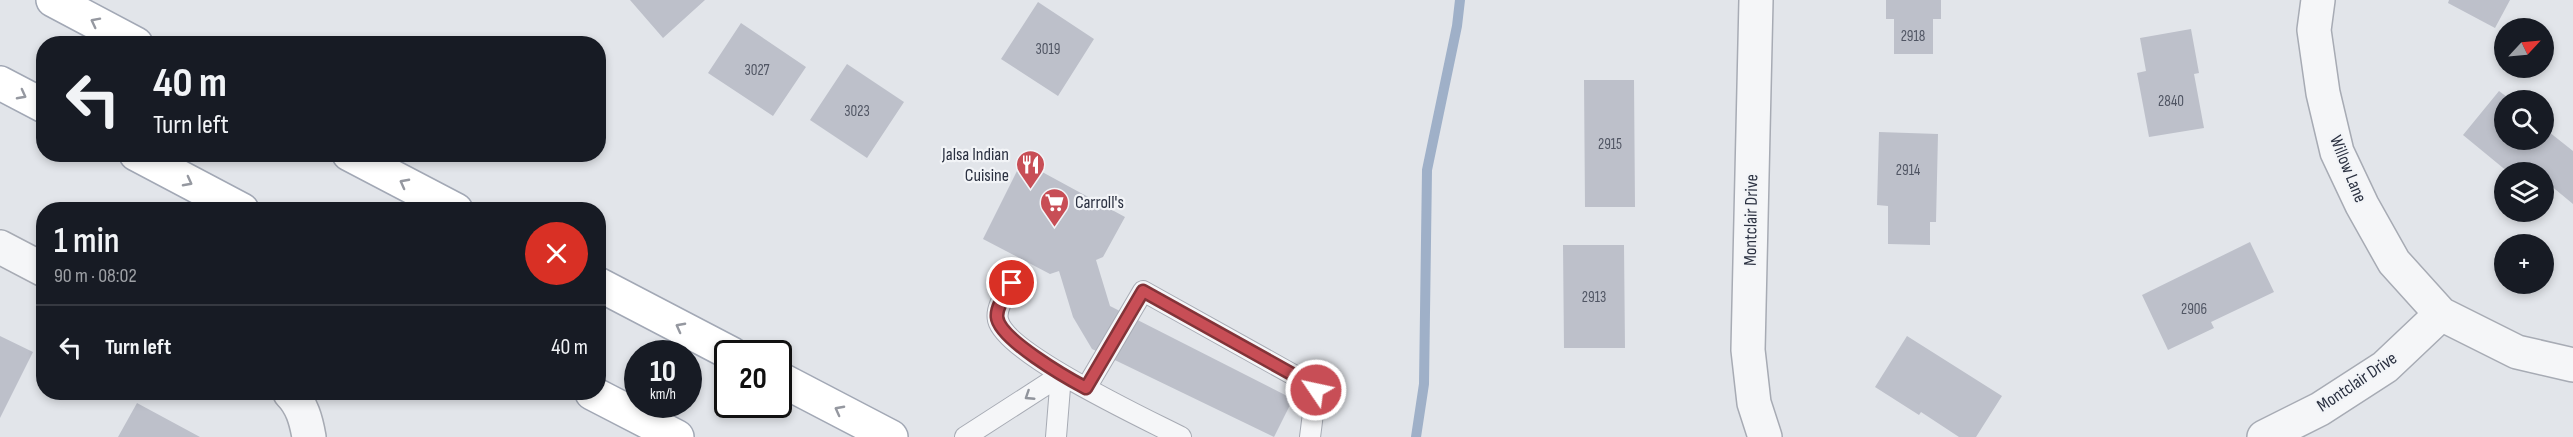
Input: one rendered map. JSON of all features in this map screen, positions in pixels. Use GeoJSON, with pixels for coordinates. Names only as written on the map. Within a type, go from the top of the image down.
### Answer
{"type":"FeatureCollection","features":[{"type":"Feature","properties":{"kind":"main road"},"geometry":{"type":"LineString","coordinates":[[53,0],[121,36]]}},
{"type":"Feature","properties":{"kind":"main road"},"geometry":{"type":"LineString","coordinates":[[0,83],[36,102]]}},
{"type":"Feature","properties":{"kind":"main road"},"geometry":{"type":"LineString","coordinates":[[151,162],[227,202]]}},
{"type":"Feature","properties":{"kind":"main road"},"geometry":{"type":"LineString","coordinates":[[364,162],[441,202]]}},
{"type":"Feature","properties":{"kind":"main road"},"geometry":{"type":"LineString","coordinates":[[606,288],[714,345]]}},
{"type":"Feature","properties":{"kind":"main road"},"geometry":{"type":"LineString","coordinates":[[792,385],[891,437]]}},
{"type":"Feature","properties":{"kind":"main road"},"geometry":{"type":"LineString","coordinates":[[605,400],[676,437]]}},
{"type":"Feature","properties":{"kind":"street","name":"Montclair Drive"},"geometry":{"type":"LineString","coordinates":[[1756,0],[1749,350],[1754,403],[1765,437]]}},
{"type":"Feature","properties":{"kind":"street","name":"Willow Lane"},"geometry":{"type":"LineString","coordinates":[[2318,0],[2314,30],[2323,93],[2337,152],[2362,205],[2394,262],[2441,314]]}},
{"type":"Feature","properties":{"kind":"street"},"geometry":{"type":"LineString","coordinates":[[0,247],[36,266]]}},
{"type":"Feature","properties":{"kind":"street","name":"Montclair Drive"},"geometry":{"type":"LineString","coordinates":[[2264,437],[2320,409],[2385,367],[2441,314]]}},
{"type":"Feature","properties":{"kind":"street"},"geometry":{"type":"LineString","coordinates":[[2441,314],[2517,352],[2573,365]]}},
{"type":"Feature","properties":{"kind":"street"},"geometry":{"type":"LineString","coordinates":[[297,400],[309,437]]}},
{"type":"Feature","properties":{"kind":"lane"},"geometry":{"type":"LineString","coordinates":[[1012,283],[996,313],[998,323],[1006,333],[1061,375],[1181,437]]}},
{"type":"Feature","properties":{"kind":"lane"},"geometry":{"type":"LineString","coordinates":[[1086,388],[1143,291],[1308,383],[1316,390],[1310,437]]}},
{"type":"Feature","properties":{"kind":"lane"},"geometry":{"type":"LineString","coordinates":[[965,437],[1061,375]]}},
{"type":"Feature","properties":{"kind":"lane"},"geometry":{"type":"LineString","coordinates":[[1056,437],[1061,375]]}},
{"type":"Feature","properties":{"kind":"building"},"geometry":{"type":"Polygon","coordinates":[[[630,0],[705,0],[663,38],[630,0]]]}},
{"type":"Feature","properties":{"kind":"building"},"geometry":{"type":"Polygon","coordinates":[[[1886,0],[1941,0],[1941,19],[1933,19],[1933,54],[1894,54],[1894,19],[1886,19],[1886,0]]]}},
{"type":"Feature","properties":{"kind":"building"},"geometry":{"type":"Polygon","coordinates":[[[2449,0],[2510,0],[2500,18],[2494,18],[2494,27],[2448,3],[2449,0]]]}},
{"type":"Feature","properties":{"kind":"building"},"geometry":{"type":"Polygon","coordinates":[[[1038,2],[1094,39],[1058,96],[1001,59],[1038,2]]]}},
{"type":"Feature","properties":{"kind":"building"},"geometry":{"type":"Polygon","coordinates":[[[741,23],[806,67],[773,116],[708,73],[741,23]]]}},
{"type":"Feature","properties":{"kind":"building"},"geometry":{"type":"Polygon","coordinates":[[[2191,29],[2199,73],[2194,74],[2204,128],[2149,137],[2137,73],[2146,71],[2140,38],[2191,29]]]}},
{"type":"Feature","properties":{"kind":"building"},"geometry":{"type":"Polygon","coordinates":[[[847,64],[904,102],[867,158],[810,120],[847,64]]]}},
{"type":"Feature","properties":{"kind":"building"},"geometry":{"type":"Polygon","coordinates":[[[1584,80],[1634,80],[1635,207],[1585,207],[1584,80]]]}},
{"type":"Feature","properties":{"kind":"building"},"geometry":{"type":"Polygon","coordinates":[[[2494,97],[2494,150],[2554,150],[2554,136],[2573,151],[2573,204],[2554,188],[2554,162],[2496,162],[2463,135],[2494,97]]]}},
{"type":"Feature","properties":{"kind":"building"},"geometry":{"type":"Polygon","coordinates":[[[1879,132],[1938,134],[1936,222],[1930,222],[1930,245],[1888,244],[1888,206],[1877,205],[1879,132]]]}},
{"type":"Feature","properties":{"kind":"building"},"geometry":{"type":"Polygon","coordinates":[[[1022,161],[1125,217],[1103,257],[1096,260],[1110,306],[1293,399],[1274,437],[1092,349],[1073,317],[1059,271],[1050,274],[983,239],[1022,161]]]}},
{"type":"Feature","properties":{"kind":"building"},"geometry":{"type":"Polygon","coordinates":[[[2250,242],[2274,292],[2211,322],[2214,328],[2168,350],[2142,295],[2250,242]]]}},
{"type":"Feature","properties":{"kind":"building"},"geometry":{"type":"Polygon","coordinates":[[[1563,245],[1624,245],[1625,348],[1564,348],[1563,245]]]}},
{"type":"Feature","properties":{"kind":"building"},"geometry":{"type":"Polygon","coordinates":[[[0,336],[33,352],[0,418],[0,336]]]}},
{"type":"Feature","properties":{"kind":"building"},"geometry":{"type":"Polygon","coordinates":[[[1907,336],[2002,396],[1976,437],[1959,437],[1921,412],[1919,415],[1875,387],[1907,336]]]}},
{"type":"Feature","properties":{"kind":"building"},"geometry":{"type":"Polygon","coordinates":[[[137,403],[200,437],[118,437],[137,403]]]}},
{"type":"Feature","properties":{"kind":"waterway"},"geometry":{"type":"LineString","coordinates":[[1416,437],[1424,384],[1427,170],[1457,26],[1460,0]]}},
{"type":"Feature","properties":{"kind":"place","name":"Jalsa Indian Cuisine"},"geometry":{"type":"Point","coordinates":[1030,190]}},
{"type":"Feature","properties":{"kind":"place","name":"Carroll's"},"geometry":{"type":"Point","coordinates":[1054,228]}},
{"type":"Feature","properties":{"kind":"route"},"geometry":{"type":"LineString","coordinates":[[1012,283],[996,313],[998,323],[1006,333],[1036,358],[1086,388],[1143,291],[1308,383],[1316,390]]}}]}
